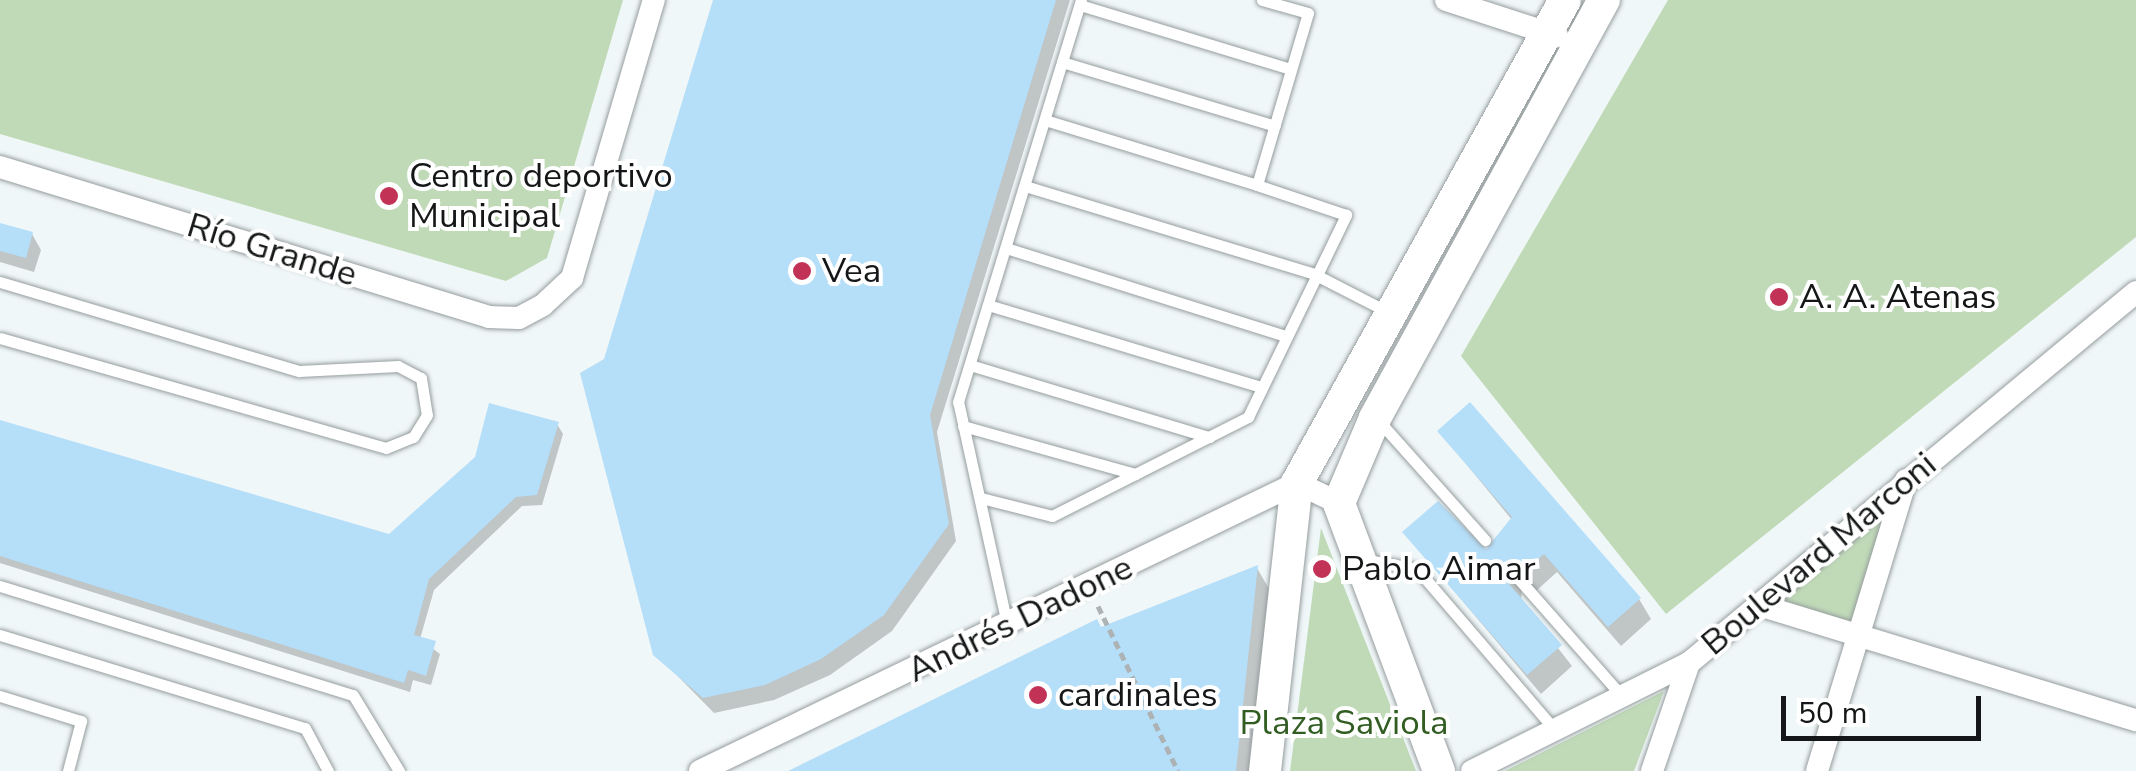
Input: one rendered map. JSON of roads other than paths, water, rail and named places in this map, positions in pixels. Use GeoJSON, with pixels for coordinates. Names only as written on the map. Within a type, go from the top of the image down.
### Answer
{"type":"FeatureCollection","features":[{"type":"Feature","properties":{"kind":"main road"},"geometry":{"type":"LineString","coordinates":[[1265,771],[1297,483],[1565,0]]}},
{"type":"Feature","properties":{"kind":"main road"},"geometry":{"type":"LineString","coordinates":[[1439,771],[1354,558],[1339,504],[1375,418],[1604,0]]}},
{"type":"Feature","properties":{"kind":"street","name":"Río Grande"},"geometry":{"type":"LineString","coordinates":[[0,167],[488,316],[519,318],[543,306],[572,278],[654,0]]}},
{"type":"Feature","properties":{"kind":"street"},"geometry":{"type":"LineString","coordinates":[[1446,0],[1580,45]]}},
{"type":"Feature","properties":{"kind":"street","name":"Boulevard Marconi"},"geometry":{"type":"LineString","coordinates":[[1472,771],[1690,663],[1906,480],[2126,312],[2136,292]]}},
{"type":"Feature","properties":{"kind":"street"},"geometry":{"type":"LineString","coordinates":[[1817,771],[1906,480]]}},
{"type":"Feature","properties":{"kind":"street"},"geometry":{"type":"LineString","coordinates":[[1297,483],[1339,504]]}},
{"type":"Feature","properties":{"kind":"street","name":"Andrés Dadone"},"geometry":{"type":"LineString","coordinates":[[700,771],[1297,483]]}},
{"type":"Feature","properties":{"kind":"street"},"geometry":{"type":"LineString","coordinates":[[1760,606],[2136,720]]}},
{"type":"Feature","properties":{"kind":"street"},"geometry":{"type":"LineString","coordinates":[[1652,771],[1690,663]]}},
{"type":"Feature","properties":{"kind":"lane"},"geometry":{"type":"LineString","coordinates":[[1257,185],[1308,13],[1262,0]]}},
{"type":"Feature","properties":{"kind":"lane"},"geometry":{"type":"LineString","coordinates":[[1008,624],[958,402],[1081,2],[1291,69]]}},
{"type":"Feature","properties":{"kind":"lane"},"geometry":{"type":"LineString","coordinates":[[1062,62],[1275,126]]}},
{"type":"Feature","properties":{"kind":"lane"},"geometry":{"type":"LineString","coordinates":[[980,498],[1052,516],[1248,418],[1314,274],[1346,215],[1044,120]]}},
{"type":"Feature","properties":{"kind":"lane"},"geometry":{"type":"LineString","coordinates":[[1024,186],[1314,274],[1392,313]]}},
{"type":"Feature","properties":{"kind":"lane"},"geometry":{"type":"LineString","coordinates":[[1006,248],[1286,336]]}},
{"type":"Feature","properties":{"kind":"lane"},"geometry":{"type":"LineString","coordinates":[[0,282],[299,370],[398,366],[421,378],[429,398],[427,416],[413,437],[386,448],[0,338]]}},
{"type":"Feature","properties":{"kind":"lane"},"geometry":{"type":"LineString","coordinates":[[988,305],[1262,387]]}},
{"type":"Feature","properties":{"kind":"lane"},"geometry":{"type":"LineString","coordinates":[[970,364],[1209,437]]}},
{"type":"Feature","properties":{"kind":"lane"},"geometry":{"type":"LineString","coordinates":[[1375,418],[1484,540]]}},
{"type":"Feature","properties":{"kind":"lane"},"geometry":{"type":"LineString","coordinates":[[963,426],[1136,474]]}},
{"type":"Feature","properties":{"kind":"lane"},"geometry":{"type":"LineString","coordinates":[[1354,558],[1417,569],[1554,729]]}},
{"type":"Feature","properties":{"kind":"lane"},"geometry":{"type":"LineString","coordinates":[[1517,577],[1622,696]]}},
{"type":"Feature","properties":{"kind":"lane"},"geometry":{"type":"LineString","coordinates":[[0,586],[354,695],[399,771]]}},
{"type":"Feature","properties":{"kind":"lane"},"geometry":{"type":"LineString","coordinates":[[0,636],[305,728],[328,771]]}},
{"type":"Feature","properties":{"kind":"lane"},"geometry":{"type":"LineString","coordinates":[[0,696],[82,722],[68,771]]}},
{"type":"Feature","properties":{"kind":"place","name":"Centro deportivo Municipal"},"geometry":{"type":"Point","coordinates":[389,196]}},
{"type":"Feature","properties":{"kind":"place","name":"Vea"},"geometry":{"type":"Point","coordinates":[802,271]}},
{"type":"Feature","properties":{"kind":"place","name":"A. A. Atenas"},"geometry":{"type":"Point","coordinates":[1779,297]}},
{"type":"Feature","properties":{"kind":"place","name":"Pablo Aimar"},"geometry":{"type":"Point","coordinates":[1322,569]}},
{"type":"Feature","properties":{"kind":"place","name":"cardinales"},"geometry":{"type":"Point","coordinates":[1038,695]}},
{"type":"Feature","properties":{"kind":"park label","name":"Plaza Saviola"},"geometry":{"type":"Point","coordinates":[1344,723]}}]}
